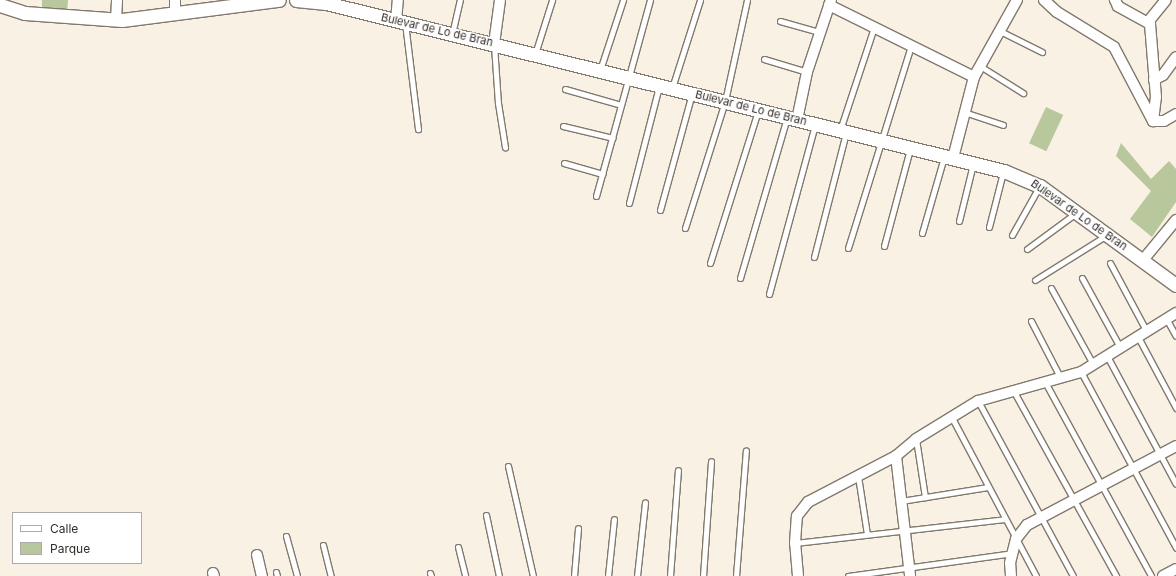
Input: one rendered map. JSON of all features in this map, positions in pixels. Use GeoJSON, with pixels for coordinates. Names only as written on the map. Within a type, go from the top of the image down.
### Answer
{"type":"FeatureCollection","features":[{"type":"Feature","properties":{"kind":"street"},"geometry":{"type":"LineString","coordinates":[[116,20],[117,0]]}},
{"type":"Feature","properties":{"kind":"street"},"geometry":{"type":"LineString","coordinates":[[175,0],[175,14]]}},
{"type":"Feature","properties":{"kind":"street"},"geometry":{"type":"LineString","coordinates":[[5,4],[25,13],[116,20],[175,14],[207,5],[279,0]]}},
{"type":"Feature","properties":{"kind":"street","name":"Bulevar de Lo de Bran"},"geometry":{"type":"LineString","coordinates":[[296,0],[326,1],[452,35],[629,77],[1004,171],[1040,186],[1143,260],[1175,281]]}},
{"type":"Feature","properties":{"kind":"street"},"geometry":{"type":"LineString","coordinates":[[398,0],[401,22]]}},
{"type":"Feature","properties":{"kind":"street"},"geometry":{"type":"LineString","coordinates":[[494,44],[500,0]]}},
{"type":"Feature","properties":{"kind":"street"},"geometry":{"type":"LineString","coordinates":[[948,157],[974,77],[1017,0]]}},
{"type":"Feature","properties":{"kind":"street"},"geometry":{"type":"LineString","coordinates":[[1044,0],[1057,12],[1114,48],[1154,121]]}},
{"type":"Feature","properties":{"kind":"street"},"geometry":{"type":"LineString","coordinates":[[1116,0],[1150,24],[1154,80],[1154,121]]}},
{"type":"Feature","properties":{"kind":"street"},"geometry":{"type":"LineString","coordinates":[[1148,22],[1166,0]]}},
{"type":"Feature","properties":{"kind":"street"},"geometry":{"type":"LineString","coordinates":[[792,118],[830,2],[874,27],[974,77]]}},
{"type":"Feature","properties":{"kind":"street"},"geometry":{"type":"LineString","coordinates":[[1154,80],[1163,74],[1176,57]]}},
{"type":"Feature","properties":{"kind":"street"},"geometry":{"type":"LineString","coordinates":[[1154,121],[1164,121],[1176,114]]}},
{"type":"Feature","properties":{"kind":"street"},"geometry":{"type":"LineString","coordinates":[[1143,260],[1176,220]]}},
{"type":"Feature","properties":{"kind":"street"},"geometry":{"type":"LineString","coordinates":[[798,576],[795,543],[797,516],[808,502],[896,456],[916,439],[951,416],[978,401],[1081,372],[1120,347],[1143,335],[1176,313]]}},
{"type":"Feature","properties":{"kind":"street"},"geometry":{"type":"LineString","coordinates":[[1011,576],[1016,539],[1027,525],[1176,446]]}},
{"type":"Feature","properties":{"kind":"street"},"geometry":{"type":"LineString","coordinates":[[896,456],[910,572]]}},
{"type":"Feature","properties":{"kind":"street"},"geometry":{"type":"LineString","coordinates":[[257,555],[262,576]]}},
{"type":"Feature","properties":{"kind":"street"},"geometry":{"type":"LineString","coordinates":[[1163,576],[1176,569]]}},
{"type":"Feature","properties":{"kind":"lane"},"geometry":{"type":"LineString","coordinates":[[452,35],[460,0]]}},
{"type":"Feature","properties":{"kind":"lane"},"geometry":{"type":"LineString","coordinates":[[535,54],[552,0]]}},
{"type":"Feature","properties":{"kind":"lane"},"geometry":{"type":"LineString","coordinates":[[600,70],[623,0]]}},
{"type":"Feature","properties":{"kind":"lane"},"geometry":{"type":"LineString","coordinates":[[596,196],[650,0]]}},
{"type":"Feature","properties":{"kind":"lane"},"geometry":{"type":"LineString","coordinates":[[672,88],[700,0]]}},
{"type":"Feature","properties":{"kind":"lane"},"geometry":{"type":"LineString","coordinates":[[685,228],[725,101],[747,0]]}},
{"type":"Feature","properties":{"kind":"lane"},"geometry":{"type":"LineString","coordinates":[[780,21],[819,32]]}},
{"type":"Feature","properties":{"kind":"lane"},"geometry":{"type":"LineString","coordinates":[[401,22],[418,129]]}},
{"type":"Feature","properties":{"kind":"lane"},"geometry":{"type":"LineString","coordinates":[[814,257],[843,131],[874,27]]}},
{"type":"Feature","properties":{"kind":"lane"},"geometry":{"type":"LineString","coordinates":[[1000,30],[1042,52]]}},
{"type":"Feature","properties":{"kind":"lane"},"geometry":{"type":"LineString","coordinates":[[494,44],[498,103],[505,148]]}},
{"type":"Feature","properties":{"kind":"lane"},"geometry":{"type":"LineString","coordinates":[[848,248],[880,140],[911,46]]}},
{"type":"Feature","properties":{"kind":"lane"},"geometry":{"type":"LineString","coordinates":[[764,59],[807,72]]}},
{"type":"Feature","properties":{"kind":"lane"},"geometry":{"type":"LineString","coordinates":[[980,66],[1023,93]]}},
{"type":"Feature","properties":{"kind":"lane"},"geometry":{"type":"LineString","coordinates":[[629,203],[659,85]]}},
{"type":"Feature","properties":{"kind":"lane"},"geometry":{"type":"LineString","coordinates":[[565,89],[621,105]]}},
{"type":"Feature","properties":{"kind":"lane"},"geometry":{"type":"LineString","coordinates":[[660,210],[692,93]]}},
{"type":"Feature","properties":{"kind":"lane"},"geometry":{"type":"LineString","coordinates":[[710,263],[759,110]]}},
{"type":"Feature","properties":{"kind":"lane"},"geometry":{"type":"LineString","coordinates":[[963,112],[1003,125]]}},
{"type":"Feature","properties":{"kind":"lane"},"geometry":{"type":"LineString","coordinates":[[740,278],[792,118]]}},
{"type":"Feature","properties":{"kind":"lane"},"geometry":{"type":"LineString","coordinates":[[769,294],[816,124]]}},
{"type":"Feature","properties":{"kind":"lane"},"geometry":{"type":"LineString","coordinates":[[563,126],[613,138]]}},
{"type":"Feature","properties":{"kind":"lane"},"geometry":{"type":"LineString","coordinates":[[884,246],[910,147]]}},
{"type":"Feature","properties":{"kind":"lane"},"geometry":{"type":"LineString","coordinates":[[922,233],[948,157]]}},
{"type":"Feature","properties":{"kind":"lane"},"geometry":{"type":"LineString","coordinates":[[564,163],[602,174]]}},
{"type":"Feature","properties":{"kind":"lane"},"geometry":{"type":"LineString","coordinates":[[959,221],[973,163]]}},
{"type":"Feature","properties":{"kind":"lane"},"geometry":{"type":"LineString","coordinates":[[988,227],[1004,171]]}},
{"type":"Feature","properties":{"kind":"lane"},"geometry":{"type":"LineString","coordinates":[[1012,235],[1040,186]]}},
{"type":"Feature","properties":{"kind":"lane"},"geometry":{"type":"LineString","coordinates":[[1026,249],[1078,212]]}},
{"type":"Feature","properties":{"kind":"lane"},"geometry":{"type":"LineString","coordinates":[[1035,280],[1108,234]]}},
{"type":"Feature","properties":{"kind":"lane"},"geometry":{"type":"LineString","coordinates":[[1110,263],[1176,408]]}},
{"type":"Feature","properties":{"kind":"lane"},"geometry":{"type":"LineString","coordinates":[[1082,278],[1120,347]]}},
{"type":"Feature","properties":{"kind":"lane"},"geometry":{"type":"LineString","coordinates":[[1051,288],[1093,364]]}},
{"type":"Feature","properties":{"kind":"lane"},"geometry":{"type":"LineString","coordinates":[[1167,320],[1176,336]]}},
{"type":"Feature","properties":{"kind":"lane"},"geometry":{"type":"LineString","coordinates":[[1031,321],[1060,377]]}},
{"type":"Feature","properties":{"kind":"lane"},"geometry":{"type":"LineString","coordinates":[[1107,356],[1176,484]]}},
{"type":"Feature","properties":{"kind":"lane"},"geometry":{"type":"LineString","coordinates":[[1081,372],[1176,548]]}},
{"type":"Feature","properties":{"kind":"lane"},"geometry":{"type":"LineString","coordinates":[[1045,381],[1150,576]]}},
{"type":"Feature","properties":{"kind":"lane"},"geometry":{"type":"LineString","coordinates":[[1013,390],[1116,576]]}},
{"type":"Feature","properties":{"kind":"lane"},"geometry":{"type":"LineString","coordinates":[[978,401],[1073,576]]}},
{"type":"Feature","properties":{"kind":"lane"},"geometry":{"type":"LineString","coordinates":[[951,416],[1036,576]]}},
{"type":"Feature","properties":{"kind":"lane"},"geometry":{"type":"LineString","coordinates":[[916,439],[924,497]]}},
{"type":"Feature","properties":{"kind":"lane"},"geometry":{"type":"LineString","coordinates":[[736,576],[746,450]]}},
{"type":"Feature","properties":{"kind":"lane"},"geometry":{"type":"LineString","coordinates":[[703,576],[711,461]]}},
{"type":"Feature","properties":{"kind":"lane"},"geometry":{"type":"LineString","coordinates":[[508,466],[533,576]]}},
{"type":"Feature","properties":{"kind":"lane"},"geometry":{"type":"LineString","coordinates":[[670,576],[678,470]]}},
{"type":"Feature","properties":{"kind":"lane"},"geometry":{"type":"LineString","coordinates":[[858,475],[867,534]]}},
{"type":"Feature","properties":{"kind":"lane"},"geometry":{"type":"LineString","coordinates":[[901,501],[988,486]]}},
{"type":"Feature","properties":{"kind":"lane"},"geometry":{"type":"LineString","coordinates":[[636,576],[645,502]]}},
{"type":"Feature","properties":{"kind":"lane"},"geometry":{"type":"LineString","coordinates":[[486,515],[499,576]]}},
{"type":"Feature","properties":{"kind":"lane"},"geometry":{"type":"LineString","coordinates":[[608,576],[614,519]]}},
{"type":"Feature","properties":{"kind":"lane"},"geometry":{"type":"LineString","coordinates":[[795,543],[1006,519]]}},
{"type":"Feature","properties":{"kind":"lane"},"geometry":{"type":"LineString","coordinates":[[574,576],[578,528]]}},
{"type":"Feature","properties":{"kind":"lane"},"geometry":{"type":"LineString","coordinates":[[286,536],[297,576]]}},
{"type":"Feature","properties":{"kind":"lane"},"geometry":{"type":"LineString","coordinates":[[323,546],[331,576]]}},
{"type":"Feature","properties":{"kind":"lane"},"geometry":{"type":"LineString","coordinates":[[458,547],[465,576]]}},
{"type":"Feature","properties":{"kind":"lane"},"geometry":{"type":"LineString","coordinates":[[848,576],[910,572],[1013,553]]}},
{"type":"Feature","properties":{"kind":"green space"},"geometry":{"type":"Polygon","coordinates":[[[42,0],[68,0],[67,14],[42,10],[42,0]]]}},
{"type":"Feature","properties":{"kind":"green space"},"geometry":{"type":"Polygon","coordinates":[[[1046,107],[1063,115],[1046,151],[1029,143],[1046,107]]]}},
{"type":"Feature","properties":{"kind":"green space"},"geometry":{"type":"Polygon","coordinates":[[[1121,143],[1151,179],[1169,161],[1176,169],[1176,202],[1152,237],[1130,219],[1151,191],[1116,156],[1121,143]]]}}]}
